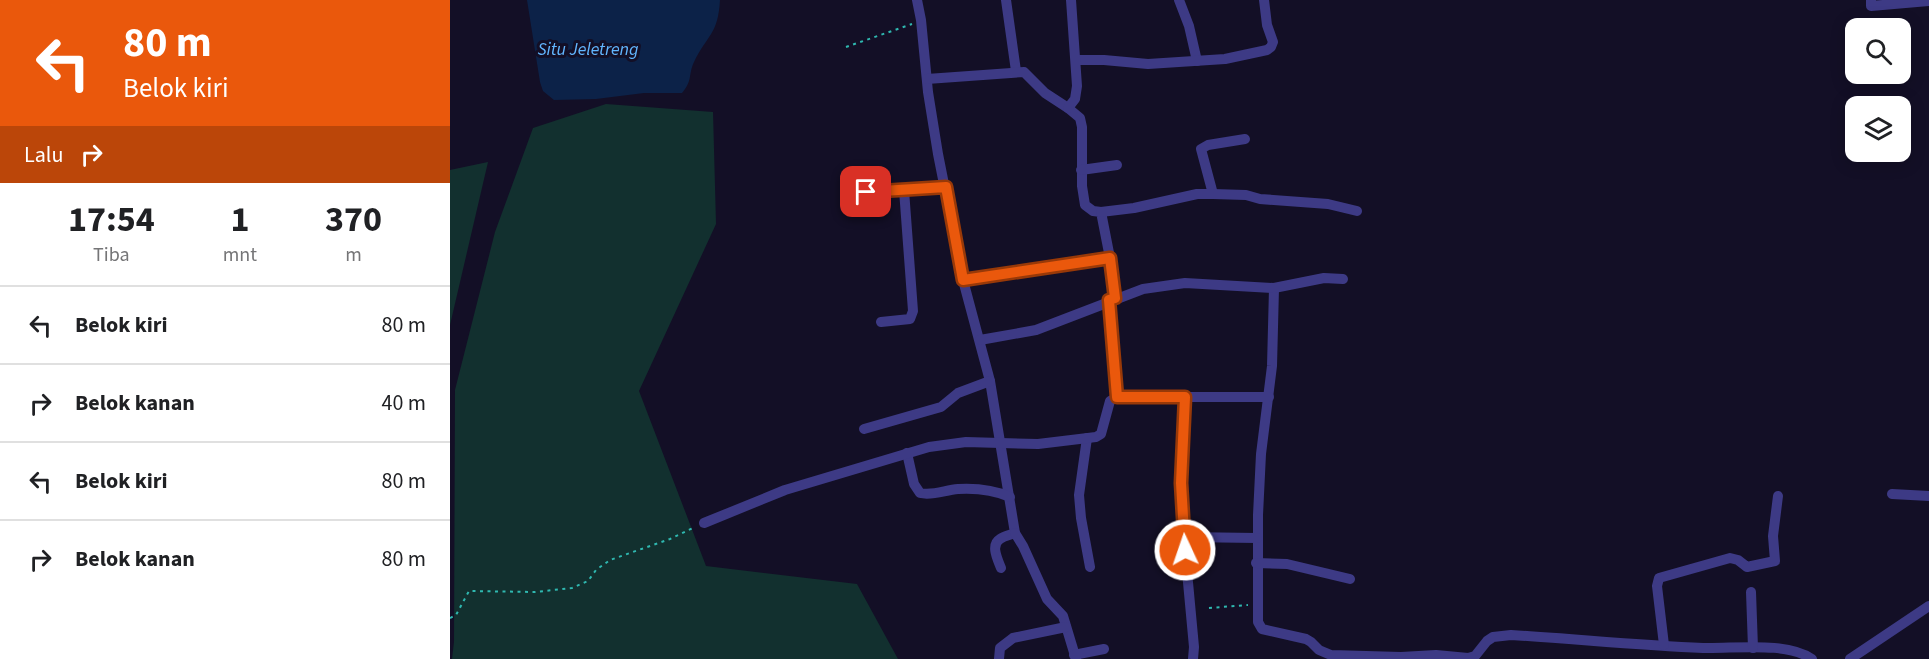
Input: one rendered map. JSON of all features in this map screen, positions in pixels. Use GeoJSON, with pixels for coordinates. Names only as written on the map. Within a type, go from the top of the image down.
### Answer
{"type":"FeatureCollection","features":[{"type":"Feature","properties":{"kind":"street"},"geometry":{"type":"LineString","coordinates":[[918,0],[938,154],[963,280],[990,381],[1014,532],[1023,546],[1047,599],[1063,616],[1075,657],[1104,649]]}},
{"type":"Feature","properties":{"kind":"street"},"geometry":{"type":"LineString","coordinates":[[1006,0],[1016,71]]}},
{"type":"Feature","properties":{"kind":"street"},"geometry":{"type":"LineString","coordinates":[[1068,108],[1075,99],[1077,86],[1071,0]]}},
{"type":"Feature","properties":{"kind":"street"},"geometry":{"type":"LineString","coordinates":[[1179,0],[1189,26],[1197,61]]}},
{"type":"Feature","properties":{"kind":"street"},"geometry":{"type":"LineString","coordinates":[[1076,60],[1148,64],[1226,59],[1256,53],[1271,47],[1273,42],[1267,25],[1264,0]]}},
{"type":"Feature","properties":{"kind":"street"},"geometry":{"type":"LineString","coordinates":[[1871,0],[1871,6],[1929,1]]}},
{"type":"Feature","properties":{"kind":"street"},"geometry":{"type":"LineString","coordinates":[[927,79],[1024,72],[1045,93],[1076,113],[1081,122],[1081,170],[1085,205],[1093,211],[1134,208],[1197,194],[1246,195],[1260,199],[1328,204],[1357,211]]}},
{"type":"Feature","properties":{"kind":"street"},"geometry":{"type":"LineString","coordinates":[[1213,194],[1201,149],[1208,145],[1245,138]]}},
{"type":"Feature","properties":{"kind":"street"},"geometry":{"type":"LineString","coordinates":[[1081,170],[1117,165]]}},
{"type":"Feature","properties":{"kind":"street"},"geometry":{"type":"LineString","coordinates":[[866,192],[946,187]]}},
{"type":"Feature","properties":{"kind":"street"},"geometry":{"type":"LineString","coordinates":[[880,322],[910,319],[913,311],[904,190]]}},
{"type":"Feature","properties":{"kind":"street"},"geometry":{"type":"LineString","coordinates":[[1101,212],[1110,258],[1117,397]]}},
{"type":"Feature","properties":{"kind":"street"},"geometry":{"type":"LineString","coordinates":[[963,280],[1110,258]]}},
{"type":"Feature","properties":{"kind":"street"},"geometry":{"type":"LineString","coordinates":[[980,340],[1036,330],[1143,289],[1185,283],[1274,288],[1324,278],[1344,279]]}},
{"type":"Feature","properties":{"kind":"street"},"geometry":{"type":"LineString","coordinates":[[1274,288],[1273,354],[1261,454],[1257,538],[1258,622],[1262,629],[1306,639],[1331,655],[1401,657],[1436,655],[1471,658],[1493,637],[1511,635],[1703,648],[1795,651],[1812,659]]}},
{"type":"Feature","properties":{"kind":"street"},"geometry":{"type":"LineString","coordinates":[[864,429],[941,407],[958,393],[990,381]]}},
{"type":"Feature","properties":{"kind":"street"},"geometry":{"type":"LineString","coordinates":[[704,523],[785,490],[945,444],[989,442],[1038,444],[1096,437],[1101,434],[1110,401],[1117,397],[1269,397]]}},
{"type":"Feature","properties":{"kind":"street"},"geometry":{"type":"LineString","coordinates":[[1185,397],[1181,483],[1194,647],[1193,659]]}},
{"type":"Feature","properties":{"kind":"street"},"geometry":{"type":"LineString","coordinates":[[1087,438],[1079,495],[1090,567]]}},
{"type":"Feature","properties":{"kind":"street"},"geometry":{"type":"LineString","coordinates":[[908,453],[914,484],[920,494],[928,495],[958,489],[980,489],[999,492],[1010,497]]}},
{"type":"Feature","properties":{"kind":"street"},"geometry":{"type":"LineString","coordinates":[[1892,494],[1929,496]]}},
{"type":"Feature","properties":{"kind":"street"},"geometry":{"type":"LineString","coordinates":[[1664,645],[1657,586],[1659,579],[1716,560],[1730,558],[1738,560],[1747,567],[1775,561],[1773,536],[1778,496]]}},
{"type":"Feature","properties":{"kind":"street"},"geometry":{"type":"LineString","coordinates":[[1001,568],[994,548],[1000,539],[1014,532]]}},
{"type":"Feature","properties":{"kind":"street"},"geometry":{"type":"LineString","coordinates":[[1184,537],[1257,538]]}},
{"type":"Feature","properties":{"kind":"street"},"geometry":{"type":"LineString","coordinates":[[1257,563],[1287,564],[1350,579]]}},
{"type":"Feature","properties":{"kind":"street"},"geometry":{"type":"LineString","coordinates":[[1751,592],[1753,648]]}},
{"type":"Feature","properties":{"kind":"street"},"geometry":{"type":"LineString","coordinates":[[1850,659],[1929,606]]}},
{"type":"Feature","properties":{"kind":"street"},"geometry":{"type":"LineString","coordinates":[[999,659],[1000,648],[1010,639],[1066,627]]}},
{"type":"Feature","properties":{"kind":"path"},"geometry":{"type":"LineString","coordinates":[[846,47],[921,20]]}},
{"type":"Feature","properties":{"kind":"path"},"geometry":{"type":"LineString","coordinates":[[450,618],[459,611],[469,591],[535,592],[581,586],[596,570],[610,560],[670,539],[704,523]]}},
{"type":"Feature","properties":{"kind":"path"},"geometry":{"type":"LineString","coordinates":[[1209,608],[1258,604]]}},
{"type":"Feature","properties":{"kind":"green space"},"geometry":{"type":"Polygon","coordinates":[[[606,104],[713,112],[716,224],[639,391],[706,566],[857,584],[898,659],[452,659],[454,642],[455,390],[495,232],[533,128],[606,104]]]}},
{"type":"Feature","properties":{"kind":"green space"},"geometry":{"type":"Polygon","coordinates":[[[488,162],[450,325],[450,170],[488,162]]]}},
{"type":"Feature","properties":{"kind":"water","name":"Situ Jeletreng"},"geometry":{"type":"Polygon","coordinates":[[[527,0],[720,0],[717,21],[694,62],[688,84],[682,93],[644,93],[596,99],[554,100],[543,91],[540,82],[527,0]]]}},
{"type":"Feature","properties":{"kind":"route"},"geometry":{"type":"LineString","coordinates":[[866,192],[946,187],[963,280],[1110,258],[1115,298],[1109,300],[1117,397],[1185,397],[1181,483],[1185,550]]}}]}
